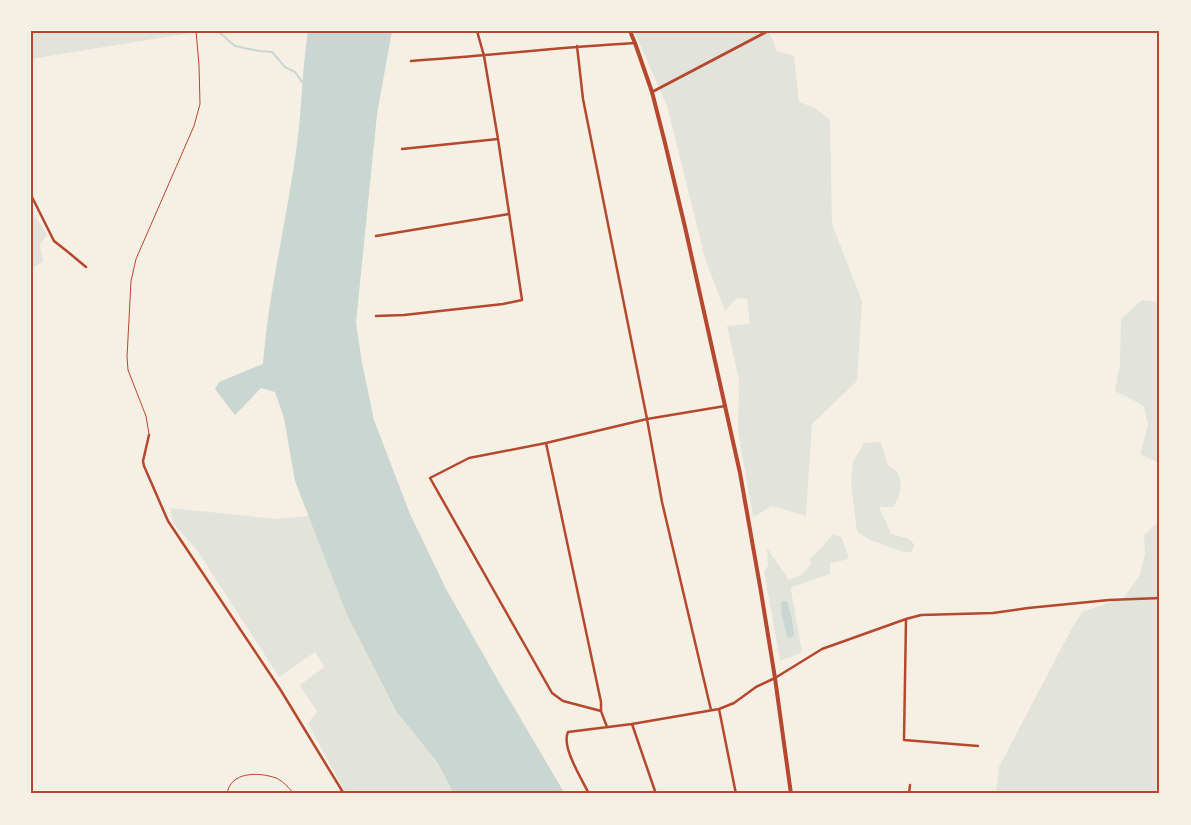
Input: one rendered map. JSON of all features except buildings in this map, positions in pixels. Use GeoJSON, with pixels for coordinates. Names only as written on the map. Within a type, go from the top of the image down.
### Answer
{"type":"FeatureCollection","features":[{"type":"Feature","properties":{"kind":"main road"},"geometry":{"type":"LineString","coordinates":[[630,31],[652,92],[665,143],[740,473],[762,592],[791,794]]}},
{"type":"Feature","properties":{"kind":"street"},"geometry":{"type":"LineString","coordinates":[[376,316],[404,315],[503,304],[522,300],[498,139],[484,56],[477,31]]}},
{"type":"Feature","properties":{"kind":"street"},"geometry":{"type":"LineString","coordinates":[[652,92],[768,31]]}},
{"type":"Feature","properties":{"kind":"street"},"geometry":{"type":"LineString","coordinates":[[411,61],[484,56],[577,46],[635,43]]}},
{"type":"Feature","properties":{"kind":"street"},"geometry":{"type":"LineString","coordinates":[[577,46],[583,99],[662,502],[711,710]]}},
{"type":"Feature","properties":{"kind":"street"},"geometry":{"type":"LineString","coordinates":[[402,148],[498,139]]}},
{"type":"Feature","properties":{"kind":"street"},"geometry":{"type":"LineString","coordinates":[[31,195],[54,241],[86,267]]}},
{"type":"Feature","properties":{"kind":"street"},"geometry":{"type":"LineString","coordinates":[[376,236],[510,214]]}},
{"type":"Feature","properties":{"kind":"street"},"geometry":{"type":"LineString","coordinates":[[601,711],[563,700],[552,693],[430,478],[469,458],[546,443],[647,419],[725,406]]}},
{"type":"Feature","properties":{"kind":"street"},"geometry":{"type":"LineString","coordinates":[[149,435],[143,461],[144,466],[168,521],[280,689],[344,794]]}},
{"type":"Feature","properties":{"kind":"street"},"geometry":{"type":"LineString","coordinates":[[546,443],[601,702],[601,711],[607,727]]}},
{"type":"Feature","properties":{"kind":"street"},"geometry":{"type":"LineString","coordinates":[[589,794],[568,752],[565,738],[568,732],[632,724],[719,709],[734,703],[756,687],[775,678],[822,649],[906,618],[992,613],[1109,600],[1160,598]]}},
{"type":"Feature","properties":{"kind":"street"},"geometry":{"type":"LineString","coordinates":[[906,618],[904,740],[978,746]]}},
{"type":"Feature","properties":{"kind":"street"},"geometry":{"type":"LineString","coordinates":[[719,709],[736,794]]}},
{"type":"Feature","properties":{"kind":"street"},"geometry":{"type":"LineString","coordinates":[[632,724],[656,794]]}},
{"type":"Feature","properties":{"kind":"street"},"geometry":{"type":"LineString","coordinates":[[910,784],[910,794]]}},
{"type":"Feature","properties":{"kind":"lane"},"geometry":{"type":"LineString","coordinates":[[149,435],[146,416],[128,370],[131,281],[136,259],[194,126],[200,104],[200,65],[196,31]]}},
{"type":"Feature","properties":{"kind":"path"},"geometry":{"type":"LineString","coordinates":[[227,794],[230,784],[235,778],[247,775],[277,779],[289,787],[294,794]]}},
{"type":"Feature","properties":{"kind":"shaded area"},"geometry":{"type":"Polygon","coordinates":[[[31,31],[196,31],[196,32],[31,59],[31,31]]]}},
{"type":"Feature","properties":{"kind":"shaded area"},"geometry":{"type":"Polygon","coordinates":[[[308,31],[392,31],[377,114],[356,323],[374,420],[410,514],[446,589],[565,794],[454,794],[437,762],[396,711],[346,613],[295,481],[284,418],[275,392],[261,388],[235,415],[215,389],[219,382],[263,364],[269,309],[297,145],[308,31]]]}},
{"type":"Feature","properties":{"kind":"shaded area"},"geometry":{"type":"Polygon","coordinates":[[[634,31],[769,31],[777,51],[794,56],[799,102],[815,108],[830,120],[832,224],[862,301],[857,381],[812,424],[806,516],[772,506],[753,517],[738,431],[739,380],[727,326],[750,324],[747,299],[737,298],[725,311],[705,259],[667,106],[634,31]]]}},
{"type":"Feature","properties":{"kind":"shaded area"},"geometry":{"type":"Polygon","coordinates":[[[35,215],[47,235],[40,245],[43,262],[31,268],[31,222],[35,215]]]}},
{"type":"Feature","properties":{"kind":"shaded area"},"geometry":{"type":"Polygon","coordinates":[[[1142,300],[1160,302],[1160,462],[1140,454],[1148,425],[1144,406],[1115,391],[1120,364],[1121,319],[1142,300]]]}},
{"type":"Feature","properties":{"kind":"shaded area"},"geometry":{"type":"Polygon","coordinates":[[[881,442],[888,465],[898,473],[901,483],[899,497],[893,507],[879,507],[891,534],[907,538],[915,545],[911,552],[904,552],[870,540],[857,531],[851,482],[853,462],[864,443],[881,442]]]}},
{"type":"Feature","properties":{"kind":"shaded area"},"geometry":{"type":"Polygon","coordinates":[[[170,508],[277,519],[309,516],[346,613],[396,711],[437,762],[454,794],[346,794],[308,723],[317,712],[300,685],[324,667],[315,652],[279,677],[197,550],[173,523],[170,508]]]}},
{"type":"Feature","properties":{"kind":"shaded area"},"geometry":{"type":"Polygon","coordinates":[[[1160,521],[1160,794],[996,794],[999,767],[1073,626],[1082,612],[1123,598],[1140,575],[1145,553],[1144,535],[1160,521]]]}},
{"type":"Feature","properties":{"kind":"shaded area"},"geometry":{"type":"Polygon","coordinates":[[[834,534],[842,538],[849,559],[830,563],[830,574],[792,587],[802,652],[780,661],[764,571],[768,566],[767,548],[789,580],[801,575],[811,564],[810,559],[834,534]]]}},
{"type":"Feature","properties":{"kind":"shaded area"},"geometry":{"type":"Polygon","coordinates":[[[782,601],[787,601],[792,619],[794,635],[791,638],[787,637],[781,610],[782,601]]]}},
{"type":"Feature","properties":{"kind":"waterway"},"geometry":{"type":"LineString","coordinates":[[218,31],[235,46],[272,52],[285,67],[295,72],[302,82],[305,83]]}}]}
